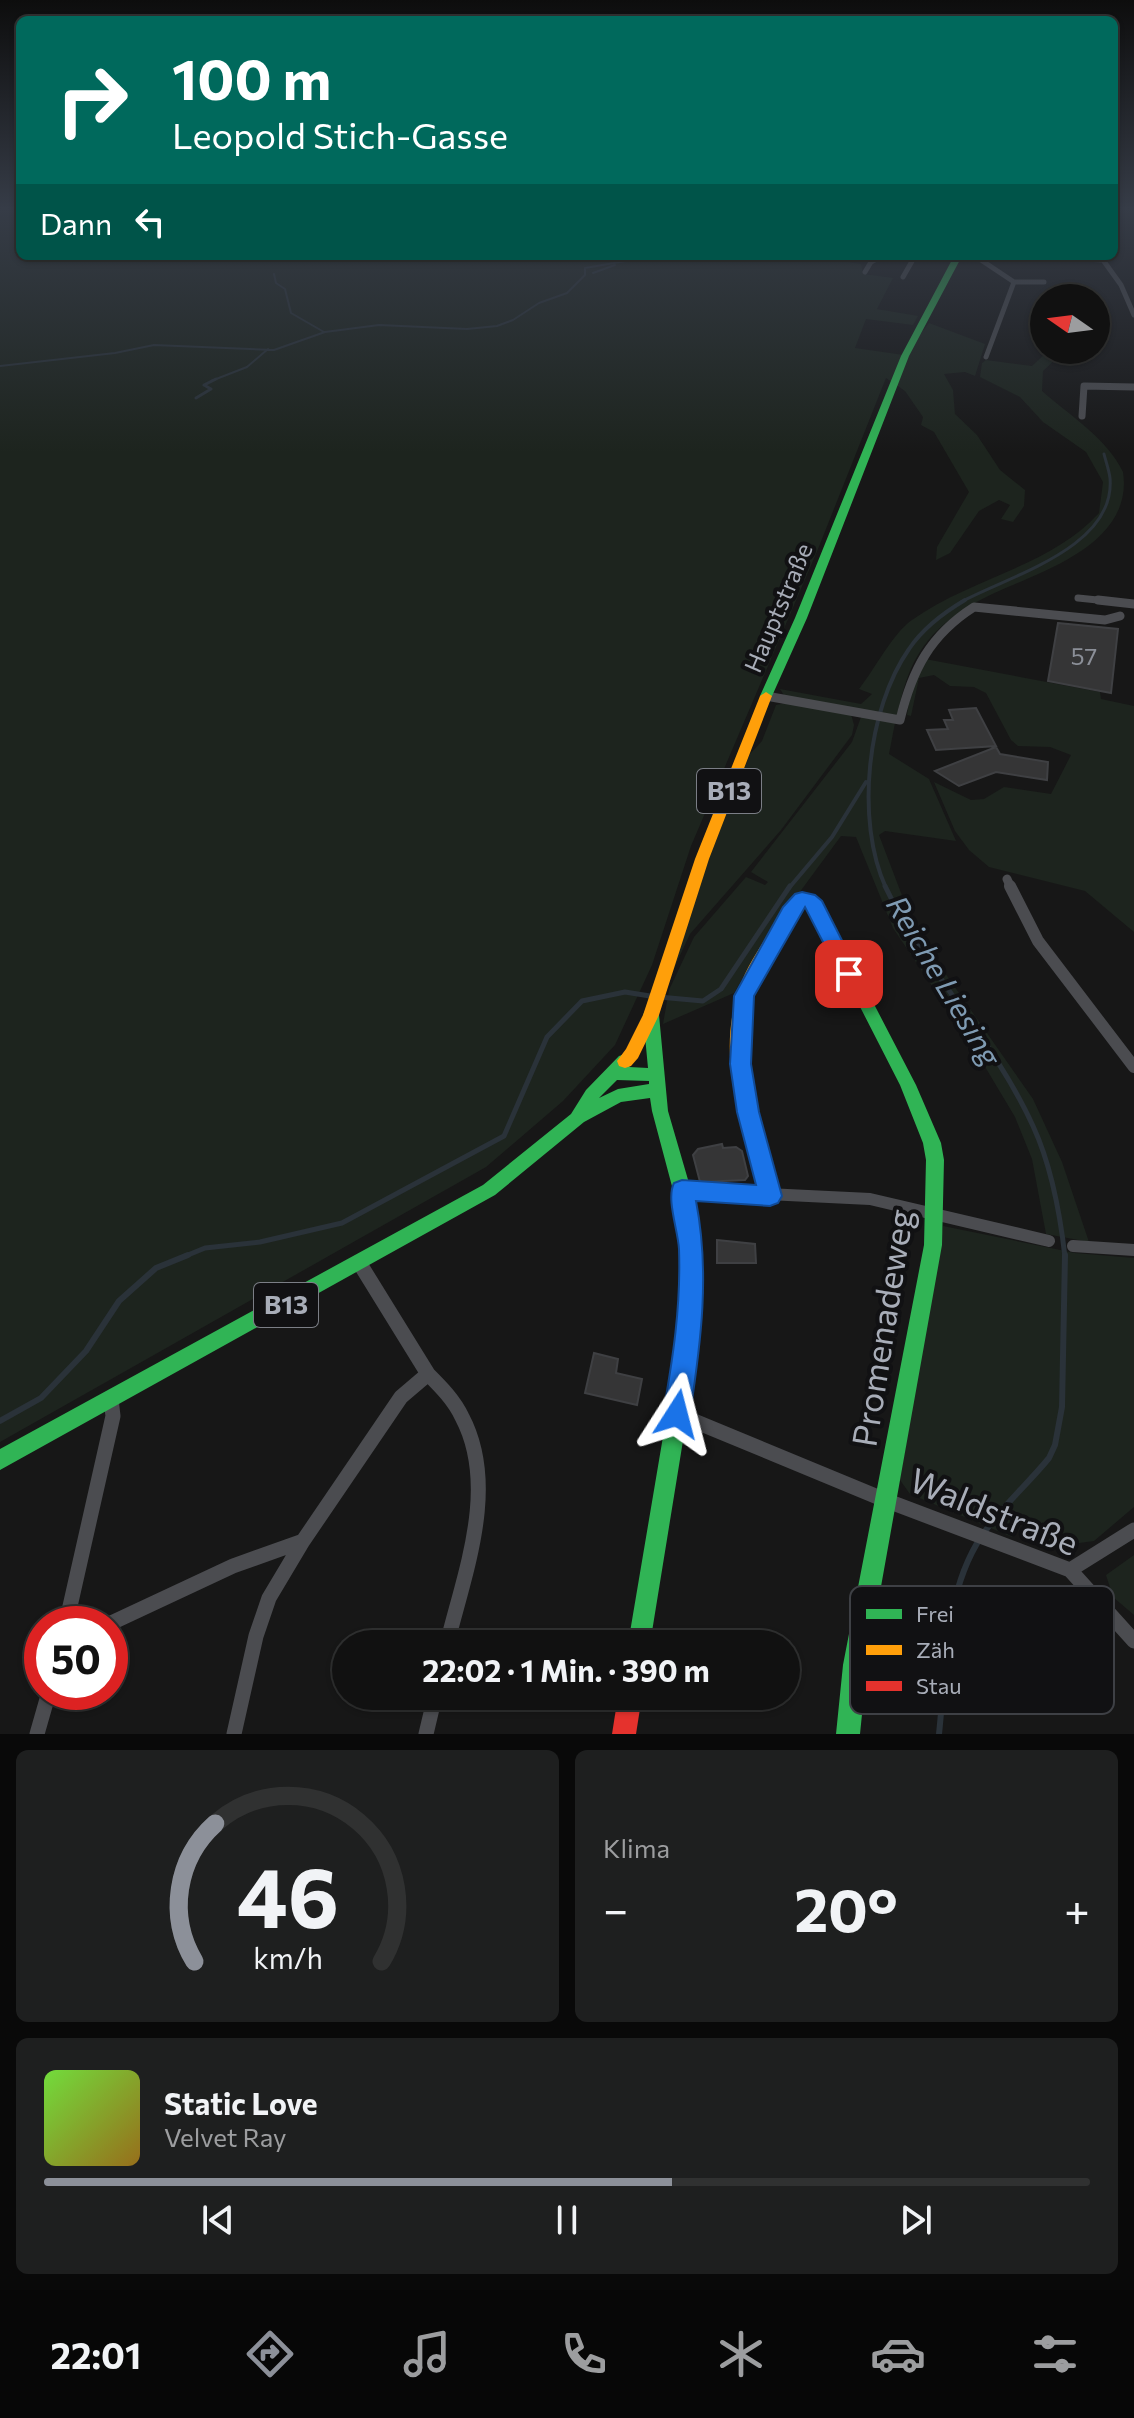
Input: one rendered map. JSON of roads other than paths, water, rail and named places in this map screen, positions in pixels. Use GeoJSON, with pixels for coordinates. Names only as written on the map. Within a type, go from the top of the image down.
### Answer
{"type":"FeatureCollection","features":[{"type":"Feature","properties":{"kind":"main road","name":"Hauptstraße"},"geometry":{"type":"LineString","coordinates":[[651,1014],[658,985],[702,859],[766,696],[801,618],[905,356],[939,291]]}},
{"type":"Feature","properties":{"kind":"main road","name":"Promenadeweg"},"geometry":{"type":"LineString","coordinates":[[770,1196],[748,1112],[741,1064],[741,1012],[751,979],[790,912],[802,898],[809,899],[816,906],[920,1111],[935,1160],[933,1245],[869,1586]]}},
{"type":"Feature","properties":{"kind":"main road","name":"B13"},"geometry":{"type":"LineString","coordinates":[[0,1460],[360,1264],[489,1190],[577,1119],[592,1095],[632,1053],[651,1014]]}},
{"type":"Feature","properties":{"kind":"main road"},"geometry":{"type":"LineString","coordinates":[[641,1630],[690,1336],[693,1298],[690,1230],[656,1082],[651,1014]]}},
{"type":"Feature","properties":{"kind":"main road"},"geometry":{"type":"LineString","coordinates":[[616,1073],[656,1082]]}},
{"type":"Feature","properties":{"kind":"main road"},"geometry":{"type":"LineString","coordinates":[[577,1119],[618,1096],[656,1082]]}},
{"type":"Feature","properties":{"kind":"main road"},"geometry":{"type":"LineString","coordinates":[[624,1734],[628,1710]]}},
{"type":"Feature","properties":{"kind":"main road","name":"Promenadeweg"},"geometry":{"type":"LineString","coordinates":[[848,1734],[850,1714]]}},
{"type":"Feature","properties":{"kind":"street"},"geometry":{"type":"LineString","coordinates":[[986,357],[1011,291]]}},
{"type":"Feature","properties":{"kind":"street"},"geometry":{"type":"LineString","coordinates":[[1122,291],[1134,315]]}},
{"type":"Feature","properties":{"kind":"street"},"geometry":{"type":"LineString","coordinates":[[1082,416],[1084,386],[1134,387]]}},
{"type":"Feature","properties":{"kind":"street"},"geometry":{"type":"LineString","coordinates":[[1078,598],[1134,604]]}},
{"type":"Feature","properties":{"kind":"street"},"geometry":{"type":"LineString","coordinates":[[766,696],[900,720],[909,680],[925,650],[948,626],[974,607],[1105,620],[1120,616]]}},
{"type":"Feature","properties":{"kind":"street"},"geometry":{"type":"LineString","coordinates":[[1007,879],[1038,941],[1134,1067]]}},
{"type":"Feature","properties":{"kind":"street"},"geometry":{"type":"LineString","coordinates":[[682,1190],[870,1199],[1049,1241]]}},
{"type":"Feature","properties":{"kind":"street"},"geometry":{"type":"LineString","coordinates":[[1073,1246],[1134,1250]]}},
{"type":"Feature","properties":{"kind":"street"},"geometry":{"type":"LineString","coordinates":[[360,1264],[428,1374],[448,1395],[465,1421],[476,1454],[478,1490],[475,1521],[450,1630]]}},
{"type":"Feature","properties":{"kind":"street"},"geometry":{"type":"LineString","coordinates":[[234,1734],[256,1636],[269,1598],[303,1541],[401,1397],[428,1374]]}},
{"type":"Feature","properties":{"kind":"street"},"geometry":{"type":"LineString","coordinates":[[70,1606],[113,1416],[111,1399]]}},
{"type":"Feature","properties":{"kind":"street","name":"Waldstraße"},"geometry":{"type":"LineString","coordinates":[[677,1414],[885,1500],[1070,1570],[1085,1586]]}},
{"type":"Feature","properties":{"kind":"street"},"geometry":{"type":"LineString","coordinates":[[1070,1570],[1134,1530]]}},
{"type":"Feature","properties":{"kind":"street"},"geometry":{"type":"LineString","coordinates":[[128,1615],[233,1566],[303,1541]]}},
{"type":"Feature","properties":{"kind":"street","name":"Waldstraße"},"geometry":{"type":"LineString","coordinates":[[1114,1616],[1134,1641]]}},
{"type":"Feature","properties":{"kind":"street"},"geometry":{"type":"LineString","coordinates":[[37,1734],[44,1710]]}},
{"type":"Feature","properties":{"kind":"street"},"geometry":{"type":"LineString","coordinates":[[426,1734],[432,1710]]}},
{"type":"Feature","properties":{"kind":"waterway"},"geometry":{"type":"LineString","coordinates":[[285,291],[291,313],[324,332]]}},
{"type":"Feature","properties":{"kind":"waterway"},"geometry":{"type":"LineString","coordinates":[[267,350],[325,332],[379,325],[467,329],[497,326],[569,291]]}},
{"type":"Feature","properties":{"kind":"waterway"},"geometry":{"type":"LineString","coordinates":[[0,366],[115,353],[154,345],[267,350]]}},
{"type":"Feature","properties":{"kind":"waterway"},"geometry":{"type":"LineString","coordinates":[[216,379],[247,367],[267,350]]}},
{"type":"Feature","properties":{"kind":"waterway"},"geometry":{"type":"LineString","coordinates":[[196,398],[211,389],[204,385],[216,379]]}},
{"type":"Feature","properties":{"kind":"waterway"},"geometry":{"type":"LineString","coordinates":[[211,381],[216,379]]}},
{"type":"Feature","properties":{"kind":"waterway"},"geometry":{"type":"LineString","coordinates":[[964,601],[1055,556],[1078,541],[1096,523],[1107,502],[1110,478],[1104,454]]}},
{"type":"Feature","properties":{"kind":"waterway","name":"Reiche Liesing"},"geometry":{"type":"LineString","coordinates":[[886,887],[876,861],[869,799],[870,766],[883,702],[915,641],[934,622],[964,601]]}},
{"type":"Feature","properties":{"kind":"waterway"},"geometry":{"type":"LineString","coordinates":[[789,888],[832,837],[866,782]]}},
{"type":"Feature","properties":{"kind":"waterway"},"geometry":{"type":"LineString","coordinates":[[659,997],[703,1001],[721,989],[790,886]]}},
{"type":"Feature","properties":{"kind":"waterway","name":"Reiche Liesing"},"geometry":{"type":"LineString","coordinates":[[886,887],[920,948],[999,1064],[1033,1126],[1054,1190],[1065,1257]]}},
{"type":"Feature","properties":{"kind":"waterway"},"geometry":{"type":"LineString","coordinates":[[183,1257],[205,1248],[260,1242],[342,1223],[504,1136],[547,1037],[582,1001],[625,992],[650,996]]}},
{"type":"Feature","properties":{"kind":"waterway"},"geometry":{"type":"LineString","coordinates":[[0,1421],[41,1398],[86,1351],[119,1301],[156,1268],[188,1255]]}},
{"type":"Feature","properties":{"kind":"waterway","name":"Reiche Liesing"},"geometry":{"type":"LineString","coordinates":[[959,1586],[969,1559],[988,1526],[1049,1458],[1055,1445],[1062,1407],[1065,1257]]}},
{"type":"Feature","properties":{"kind":"waterway","name":"Reiche Liesing"},"geometry":{"type":"LineString","coordinates":[[939,1734],[941,1714]]}}]}
